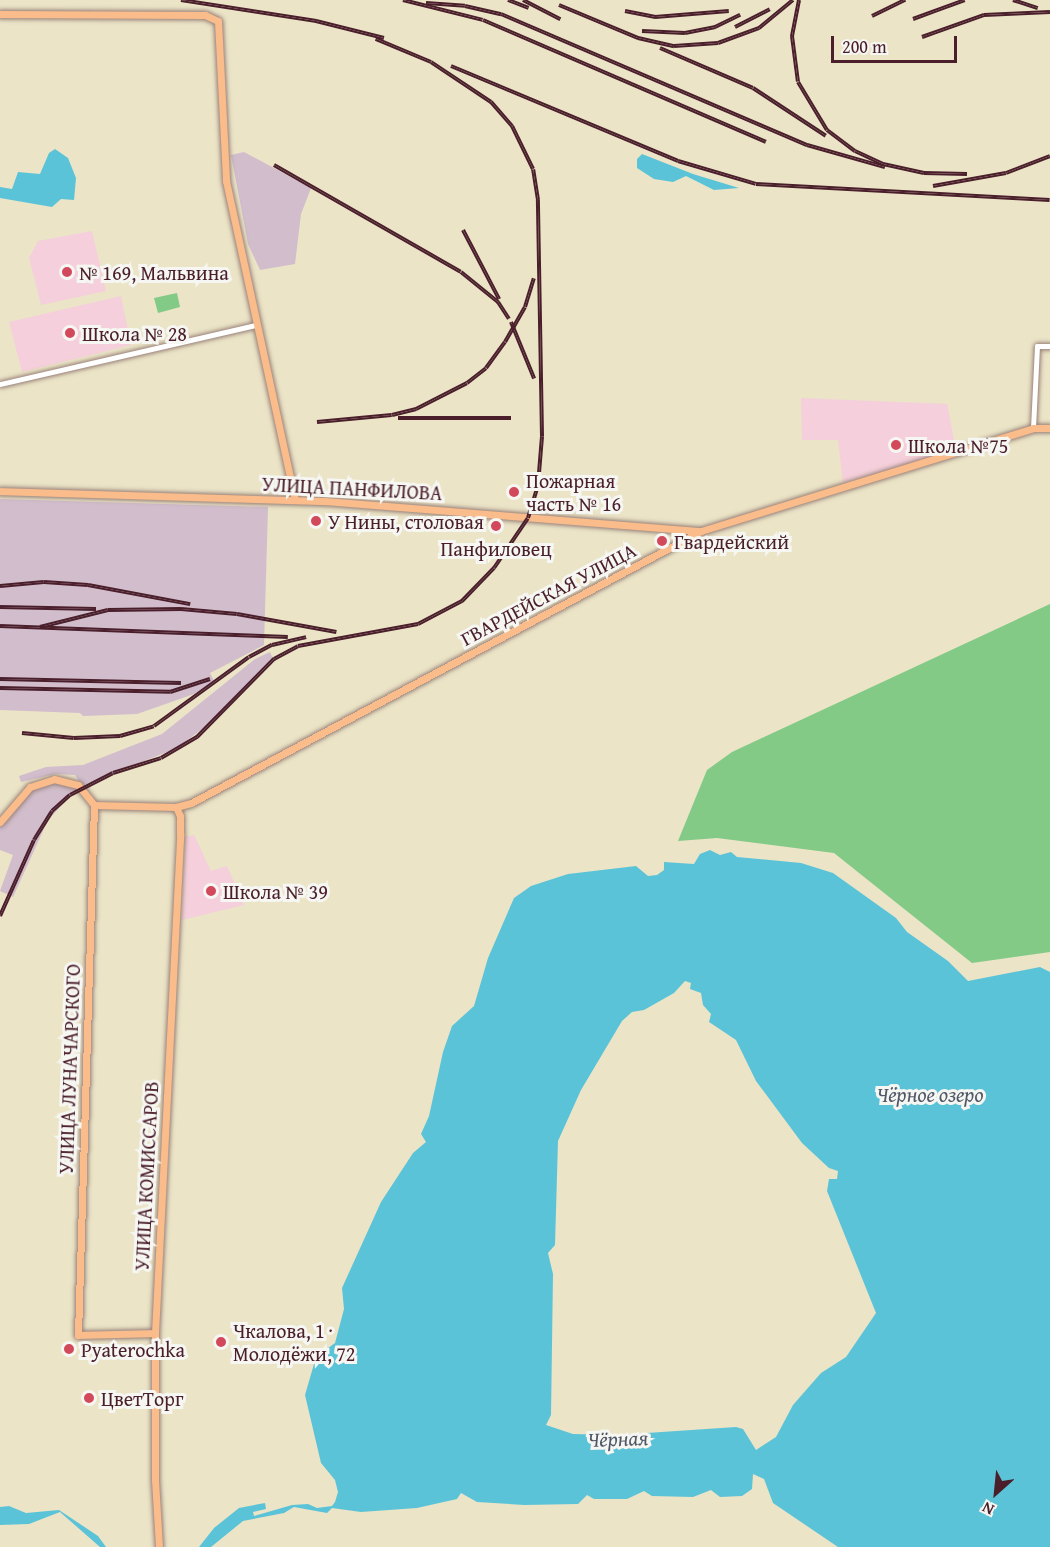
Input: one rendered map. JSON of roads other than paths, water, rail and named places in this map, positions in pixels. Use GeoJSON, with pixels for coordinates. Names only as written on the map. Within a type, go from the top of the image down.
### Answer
{"type":"FeatureCollection","features":[{"type":"Feature","properties":{"kind":"main road"},"geometry":{"type":"LineString","coordinates":[[0,14],[206,15],[215,18],[221,39],[223,164],[295,500]]}},
{"type":"Feature","properties":{"kind":"main road","name":"ГВАРДЕЙСКАЯ УЛИЦА"},"geometry":{"type":"LineString","coordinates":[[94,805],[176,807],[191,803],[701,531],[1033,428],[1050,428]]}},
{"type":"Feature","properties":{"kind":"main road","name":"УЛИЦА ПАНФИЛОВА"},"geometry":{"type":"LineString","coordinates":[[0,491],[295,500],[701,531]]}},
{"type":"Feature","properties":{"kind":"main road"},"geometry":{"type":"LineString","coordinates":[[0,822],[30,787],[54,779],[78,785],[94,805]]}},
{"type":"Feature","properties":{"kind":"main road"},"geometry":{"type":"LineString","coordinates":[[180,834],[191,803]]}},
{"type":"Feature","properties":{"kind":"main road","name":"УЛИЦА ЛУНАЧАРСКОГО"},"geometry":{"type":"LineString","coordinates":[[94,805],[78,1335],[155,1333]]}},
{"type":"Feature","properties":{"kind":"main road","name":"УЛИЦА КОМИССАРОВ"},"geometry":{"type":"LineString","coordinates":[[159,1547],[155,1479],[155,1333],[180,834],[180,816],[176,807]]}},
{"type":"Feature","properties":{"kind":"street"},"geometry":{"type":"LineString","coordinates":[[0,384],[256,325]]}},
{"type":"Feature","properties":{"kind":"street"},"geometry":{"type":"LineString","coordinates":[[1033,428],[1037,346],[1050,346]]}},
{"type":"Feature","properties":{"kind":"water"},"geometry":{"type":"Polygon","coordinates":[[[55,149],[68,158],[76,178],[74,200],[61,199],[52,207],[0,198],[0,187],[12,189],[18,172],[40,174],[49,153],[55,149]]]}},
{"type":"Feature","properties":{"kind":"water"},"geometry":{"type":"Polygon","coordinates":[[[642,154],[693,174],[739,188],[714,190],[686,176],[673,182],[654,179],[637,168],[637,159],[642,154]]]}},
{"type":"Feature","properties":{"kind":"water","name":"Чёрное озеро"},"geometry":{"type":"Polygon","coordinates":[[[710,850],[720,855],[731,852],[737,857],[801,863],[833,873],[896,918],[907,932],[948,961],[968,981],[1040,967],[1050,972],[1050,1547],[838,1547],[773,1503],[764,1479],[753,1474],[752,1489],[742,1496],[720,1497],[711,1490],[693,1497],[652,1496],[644,1491],[627,1499],[594,1499],[587,1495],[578,1504],[524,1505],[477,1502],[461,1493],[457,1499],[417,1508],[361,1512],[332,1508],[327,1513],[294,1507],[284,1513],[243,1521],[211,1547],[199,1547],[214,1528],[239,1508],[265,1503],[266,1509],[253,1512],[254,1516],[292,1505],[308,1504],[317,1508],[332,1506],[335,1502],[338,1492],[335,1480],[321,1463],[305,1395],[316,1357],[335,1343],[344,1309],[342,1288],[381,1202],[413,1153],[426,1142],[421,1134],[429,1116],[443,1052],[452,1026],[474,1006],[488,958],[514,898],[531,886],[568,874],[636,866],[648,876],[657,875],[664,870],[664,862],[694,864],[700,854],[710,850]],[[685,981],[674,993],[644,1010],[632,1012],[622,1021],[581,1090],[558,1141],[555,1245],[548,1253],[553,1274],[551,1415],[546,1425],[573,1434],[617,1435],[736,1427],[743,1429],[756,1450],[776,1437],[793,1405],[821,1373],[846,1357],[876,1313],[827,1191],[829,1179],[837,1179],[838,1171],[829,1168],[802,1143],[756,1081],[736,1040],[709,1022],[711,1014],[703,1005],[701,993],[690,989],[691,983],[685,981]]]}},
{"type":"Feature","properties":{"kind":"water"},"geometry":{"type":"Polygon","coordinates":[[[9,1506],[26,1513],[59,1510],[98,1536],[106,1547],[100,1547],[60,1512],[29,1524],[0,1525],[0,1507],[9,1506]]]}},
{"type":"Feature","properties":{"kind":"railway"},"geometry":{"type":"LineString","coordinates":[[181,0],[316,21],[384,38]]}},
{"type":"Feature","properties":{"kind":"railway"},"geometry":{"type":"LineString","coordinates":[[403,0],[483,20],[766,142]]}},
{"type":"Feature","properties":{"kind":"railway"},"geometry":{"type":"LineString","coordinates":[[508,0],[529,8]]}},
{"type":"Feature","properties":{"kind":"railway"},"geometry":{"type":"LineString","coordinates":[[523,0],[560,19]]}},
{"type":"Feature","properties":{"kind":"railway"},"geometry":{"type":"LineString","coordinates":[[559,5],[638,38],[674,46],[718,43],[759,28],[793,0]]}},
{"type":"Feature","properties":{"kind":"railway"},"geometry":{"type":"LineString","coordinates":[[799,0],[792,36],[798,82],[827,130],[855,151],[883,164],[924,173],[967,174]]}},
{"type":"Feature","properties":{"kind":"railway"},"geometry":{"type":"LineString","coordinates":[[872,16],[905,0]]}},
{"type":"Feature","properties":{"kind":"railway"},"geometry":{"type":"LineString","coordinates":[[913,19],[965,0]]}},
{"type":"Feature","properties":{"kind":"railway"},"geometry":{"type":"LineString","coordinates":[[1013,0],[1038,8]]}},
{"type":"Feature","properties":{"kind":"railway"},"geometry":{"type":"LineString","coordinates":[[426,3],[465,6],[501,14],[807,145],[885,167]]}},
{"type":"Feature","properties":{"kind":"railway"},"geometry":{"type":"LineString","coordinates":[[735,27],[770,9]]}},
{"type":"Feature","properties":{"kind":"railway"},"geometry":{"type":"LineString","coordinates":[[625,11],[655,17],[729,11]]}},
{"type":"Feature","properties":{"kind":"railway"},"geometry":{"type":"LineString","coordinates":[[922,37],[984,15],[1050,12]]}},
{"type":"Feature","properties":{"kind":"railway"},"geometry":{"type":"LineString","coordinates":[[642,31],[685,33],[715,27],[740,15]]}},
{"type":"Feature","properties":{"kind":"railway"},"geometry":{"type":"LineString","coordinates":[[0,916],[34,840],[52,811],[70,795],[113,773],[161,758],[197,737],[274,659],[298,646],[418,624],[462,601],[494,568],[528,518],[538,485],[542,436],[538,200],[533,169],[512,126],[491,102],[431,62],[376,39]]}},
{"type":"Feature","properties":{"kind":"railway"},"geometry":{"type":"LineString","coordinates":[[660,48],[753,88],[826,136]]}},
{"type":"Feature","properties":{"kind":"railway"},"geometry":{"type":"LineString","coordinates":[[451,66],[678,161],[756,184],[1050,200]]}},
{"type":"Feature","properties":{"kind":"railway"},"geometry":{"type":"LineString","coordinates":[[933,186],[1006,173],[1050,156]]}},
{"type":"Feature","properties":{"kind":"railway"},"geometry":{"type":"LineString","coordinates":[[274,165],[461,272],[498,302],[509,319]]}},
{"type":"Feature","properties":{"kind":"railway"},"geometry":{"type":"LineString","coordinates":[[463,230],[499,299]]}},
{"type":"Feature","properties":{"kind":"railway"},"geometry":{"type":"LineString","coordinates":[[317,422],[392,415],[416,409],[467,383],[486,368],[505,342],[525,307],[534,278]]}},
{"type":"Feature","properties":{"kind":"railway"},"geometry":{"type":"LineString","coordinates":[[511,322],[534,378]]}},
{"type":"Feature","properties":{"kind":"railway"},"geometry":{"type":"LineString","coordinates":[[398,418],[511,418]]}},
{"type":"Feature","properties":{"kind":"railway"},"geometry":{"type":"LineString","coordinates":[[0,586],[44,582],[88,585],[190,604]]}},
{"type":"Feature","properties":{"kind":"railway"},"geometry":{"type":"LineString","coordinates":[[0,607],[96,609]]}},
{"type":"Feature","properties":{"kind":"railway"},"geometry":{"type":"LineString","coordinates":[[40,627],[108,610],[181,609],[237,614],[336,632]]}},
{"type":"Feature","properties":{"kind":"railway"},"geometry":{"type":"LineString","coordinates":[[0,626],[288,637]]}},
{"type":"Feature","properties":{"kind":"railway"},"geometry":{"type":"LineString","coordinates":[[22,733],[74,738],[120,736],[154,726],[249,657],[272,645],[306,637]]}},
{"type":"Feature","properties":{"kind":"railway"},"geometry":{"type":"LineString","coordinates":[[0,679],[181,683]]}},
{"type":"Feature","properties":{"kind":"railway"},"geometry":{"type":"LineString","coordinates":[[0,688],[170,692],[210,679]]}},
{"type":"Feature","properties":{"kind":"place","name":"№ 169, Мальвина"},"geometry":{"type":"Point","coordinates":[67,272]}},
{"type":"Feature","properties":{"kind":"place","name":"Школа № 28"},"geometry":{"type":"Point","coordinates":[70,333]}},
{"type":"Feature","properties":{"kind":"place","name":"Школа №75"},"geometry":{"type":"Point","coordinates":[896,445]}},
{"type":"Feature","properties":{"kind":"place","name":"Пожарная часть № 16"},"geometry":{"type":"Point","coordinates":[514,492]}},
{"type":"Feature","properties":{"kind":"place","name":"У Нины, столовая"},"geometry":{"type":"Point","coordinates":[316,521]}},
{"type":"Feature","properties":{"kind":"place","name":"Панфиловец"},"geometry":{"type":"Point","coordinates":[496,526]}},
{"type":"Feature","properties":{"kind":"place","name":"Гвардейский"},"geometry":{"type":"Point","coordinates":[662,541]}},
{"type":"Feature","properties":{"kind":"place","name":"Школа № 39"},"geometry":{"type":"Point","coordinates":[211,891]}},
{"type":"Feature","properties":{"kind":"place","name":"Чкалова, 1 · Молодёжи, 72"},"geometry":{"type":"Point","coordinates":[221,1342]}},
{"type":"Feature","properties":{"kind":"place","name":"Pyaterochka"},"geometry":{"type":"Point","coordinates":[69,1349]}},
{"type":"Feature","properties":{"kind":"place","name":"ЦветТорг"},"geometry":{"type":"Point","coordinates":[89,1398]}},
{"type":"Feature","properties":{"kind":"water label","name":"Чёрная"},"geometry":{"type":"Point","coordinates":[618,1439]}}]}
